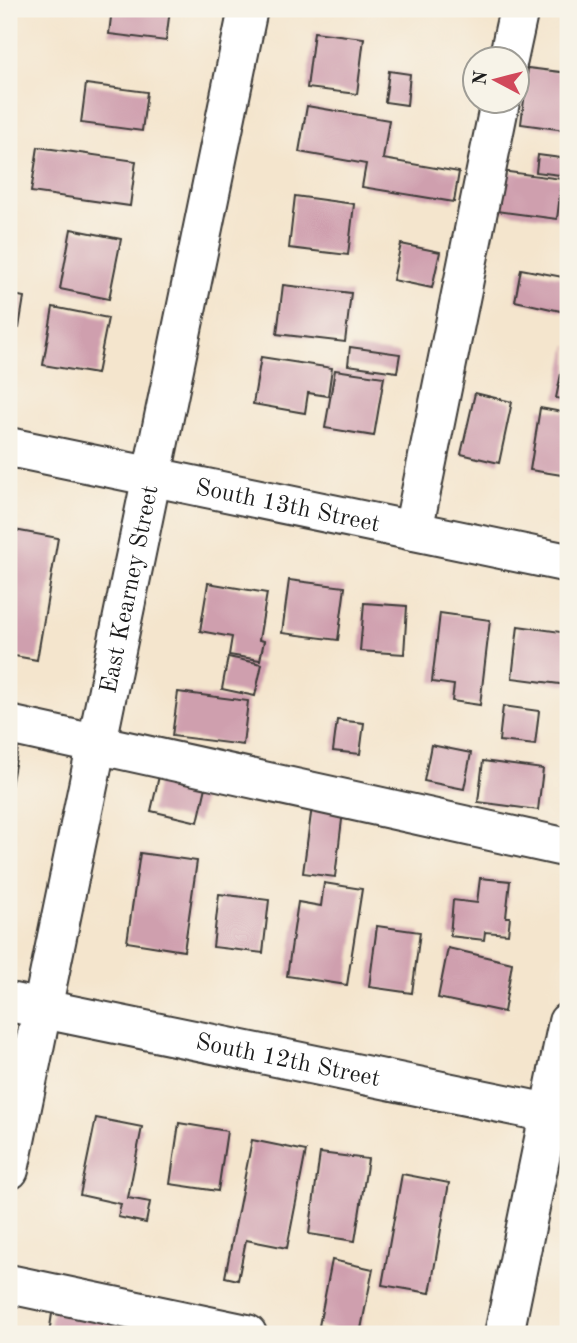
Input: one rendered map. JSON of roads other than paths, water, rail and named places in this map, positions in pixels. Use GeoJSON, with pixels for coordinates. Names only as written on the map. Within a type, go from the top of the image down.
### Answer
{"type":"FeatureCollection","features":[{"type":"Feature","properties":{"kind":"street","name":"East Kearney Street"},"geometry":{"type":"LineString","coordinates":[[9,1170],[25,1005],[97,743],[248,9]]}},
{"type":"Feature","properties":{"kind":"street"},"geometry":{"type":"LineString","coordinates":[[511,46],[519,9]]}},
{"type":"Feature","properties":{"kind":"street"},"geometry":{"type":"LineString","coordinates":[[413,531],[497,116]]}},
{"type":"Feature","properties":{"kind":"street","name":"South 13th Street"},"geometry":{"type":"LineString","coordinates":[[9,447],[568,563]]}},
{"type":"Feature","properties":{"kind":"street"},"geometry":{"type":"LineString","coordinates":[[9,725],[568,848]]}},
{"type":"Feature","properties":{"kind":"street","name":"South 12th Street"},"geometry":{"type":"LineString","coordinates":[[25,1005],[559,1115]]}},
{"type":"Feature","properties":{"kind":"street"},"geometry":{"type":"LineString","coordinates":[[504,1334],[559,1115],[568,1021]]}},
{"type":"Feature","properties":{"kind":"street"},"geometry":{"type":"LineString","coordinates":[[9,1284],[247,1334]]}}]}
